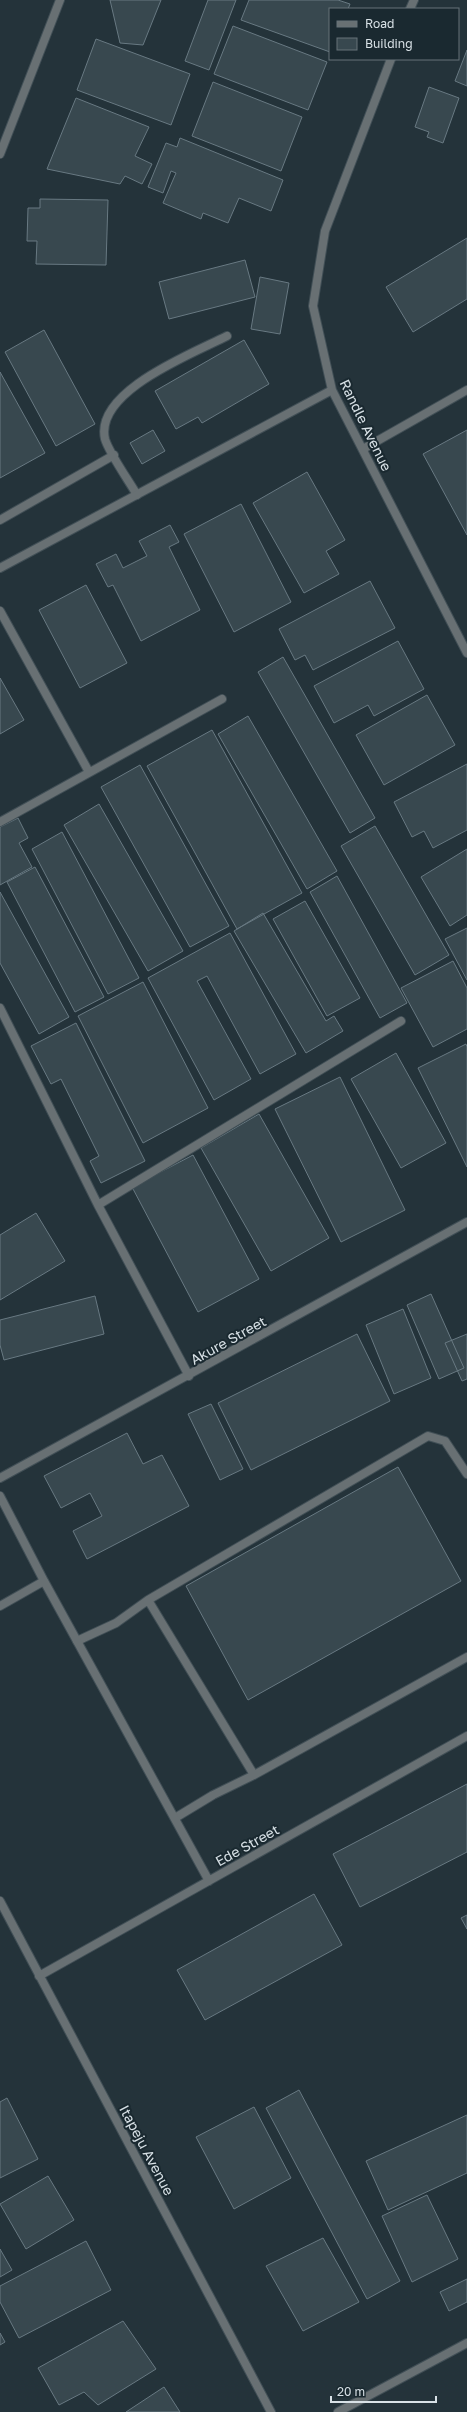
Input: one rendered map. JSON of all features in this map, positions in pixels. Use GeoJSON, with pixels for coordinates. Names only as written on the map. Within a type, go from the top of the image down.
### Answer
{"type":"FeatureCollection","features":[{"type":"Feature","properties":{"kind":"street"},"geometry":{"type":"LineString","coordinates":[[0,154],[60,0]]}},
{"type":"Feature","properties":{"kind":"street","name":"Randle Avenue"},"geometry":{"type":"LineString","coordinates":[[391,60],[325,230],[313,306],[332,390],[467,653]]}},
{"type":"Feature","properties":{"kind":"street"},"geometry":{"type":"LineString","coordinates":[[137,495],[105,438],[107,417],[120,398],[137,382],[227,336]]}},
{"type":"Feature","properties":{"kind":"street"},"geometry":{"type":"LineString","coordinates":[[0,568],[332,390]]}},
{"type":"Feature","properties":{"kind":"street"},"geometry":{"type":"LineString","coordinates":[[363,449],[467,390]]}},
{"type":"Feature","properties":{"kind":"street"},"geometry":{"type":"LineString","coordinates":[[0,520],[114,455]]}},
{"type":"Feature","properties":{"kind":"street"},"geometry":{"type":"LineString","coordinates":[[0,611],[89,772]]}},
{"type":"Feature","properties":{"kind":"street"},"geometry":{"type":"LineString","coordinates":[[0,822],[222,699]]}},
{"type":"Feature","properties":{"kind":"street"},"geometry":{"type":"LineString","coordinates":[[0,1008],[98,1205],[189,1376]]}},
{"type":"Feature","properties":{"kind":"street"},"geometry":{"type":"LineString","coordinates":[[98,1205],[401,1021]]}},
{"type":"Feature","properties":{"kind":"street","name":"Akure Street"},"geometry":{"type":"LineString","coordinates":[[0,1478],[189,1376],[467,1222]]}},
{"type":"Feature","properties":{"kind":"street"},"geometry":{"type":"LineString","coordinates":[[77,1641],[116,1623],[148,1600],[428,1436],[445,1441],[467,1474]]}},
{"type":"Feature","properties":{"kind":"street"},"geometry":{"type":"LineString","coordinates":[[0,1496],[44,1581],[209,1881]]}},
{"type":"Feature","properties":{"kind":"street"},"geometry":{"type":"LineString","coordinates":[[0,1606],[44,1581]]}},
{"type":"Feature","properties":{"kind":"street"},"geometry":{"type":"LineString","coordinates":[[148,1600],[254,1775]]}},
{"type":"Feature","properties":{"kind":"street"},"geometry":{"type":"LineString","coordinates":[[174,1818],[213,1795],[254,1775],[467,1657]]}},
{"type":"Feature","properties":{"kind":"street","name":"Ede Street"},"geometry":{"type":"LineString","coordinates":[[39,1976],[467,1736]]}},
{"type":"Feature","properties":{"kind":"street","name":"Itapeju Avenue"},"geometry":{"type":"LineString","coordinates":[[0,1901],[271,2412]]}},
{"type":"Feature","properties":{"kind":"street"},"geometry":{"type":"LineString","coordinates":[[338,2412],[467,2343]]}},
{"type":"Feature","properties":{"kind":"building"},"geometry":{"type":"Polygon","coordinates":[[[110,0],[161,0],[143,45],[120,43],[110,0]]]}},
{"type":"Feature","properties":{"kind":"building"},"geometry":{"type":"Polygon","coordinates":[[[208,0],[236,0],[209,70],[185,61],[208,0]]]}},
{"type":"Feature","properties":{"kind":"building"},"geometry":{"type":"Polygon","coordinates":[[[249,0],[338,0],[350,4],[348,8],[329,8],[329,52],[241,20],[249,0]]]}},
{"type":"Feature","properties":{"kind":"building"},"geometry":{"type":"Polygon","coordinates":[[[233,26],[327,62],[308,110],[214,74],[233,26]]]}},
{"type":"Feature","properties":{"kind":"building"},"geometry":{"type":"Polygon","coordinates":[[[96,39],[190,74],[171,125],[77,90],[96,39]]]}},
{"type":"Feature","properties":{"kind":"building"},"geometry":{"type":"Polygon","coordinates":[[[467,50],[467,86],[455,81],[467,50]]]}},
{"type":"Feature","properties":{"kind":"building"},"geometry":{"type":"Polygon","coordinates":[[[213,82],[302,117],[281,171],[192,136],[213,82]]]}},
{"type":"Feature","properties":{"kind":"building"},"geometry":{"type":"Polygon","coordinates":[[[429,87],[459,98],[443,143],[427,137],[429,132],[415,127],[429,87]]]}},
{"type":"Feature","properties":{"kind":"building"},"geometry":{"type":"Polygon","coordinates":[[[76,98],[149,127],[135,156],[152,164],[142,184],[125,176],[120,184],[47,169],[76,98]]]}},
{"type":"Feature","properties":{"kind":"building"},"geometry":{"type":"Polygon","coordinates":[[[180,138],[283,180],[271,211],[239,198],[228,223],[203,213],[201,219],[163,203],[176,173],[171,171],[163,193],[148,187],[166,143],[177,147],[180,138]]]}},
{"type":"Feature","properties":{"kind":"building"},"geometry":{"type":"Polygon","coordinates":[[[40,199],[108,200],[106,265],[36,264],[37,241],[27,241],[28,208],[40,208],[40,199]]]}},
{"type":"Feature","properties":{"kind":"building"},"geometry":{"type":"Polygon","coordinates":[[[467,238],[467,299],[413,332],[386,287],[467,238]]]}},
{"type":"Feature","properties":{"kind":"building"},"geometry":{"type":"Polygon","coordinates":[[[245,260],[255,297],[169,319],[159,282],[245,260]]]}},
{"type":"Feature","properties":{"kind":"building"},"geometry":{"type":"Polygon","coordinates":[[[260,277],[289,283],[280,334],[251,329],[260,277]]]}},
{"type":"Feature","properties":{"kind":"building"},"geometry":{"type":"Polygon","coordinates":[[[44,330],[95,424],[56,446],[5,352],[44,330]]]}},
{"type":"Feature","properties":{"kind":"building"},"geometry":{"type":"Polygon","coordinates":[[[244,340],[269,384],[202,423],[198,417],[176,429],[155,391],[244,340]]]}},
{"type":"Feature","properties":{"kind":"building"},"geometry":{"type":"Polygon","coordinates":[[[0,372],[45,453],[0,478],[0,372]]]}},
{"type":"Feature","properties":{"kind":"building"},"geometry":{"type":"Polygon","coordinates":[[[153,430],[165,451],[142,464],[130,443],[153,430]]]}},
{"type":"Feature","properties":{"kind":"building"},"geometry":{"type":"Polygon","coordinates":[[[467,430],[467,535],[423,454],[467,430]]]}},
{"type":"Feature","properties":{"kind":"building"},"geometry":{"type":"Polygon","coordinates":[[[307,472],[345,540],[326,551],[339,574],[304,593],[253,503],[307,472]]]}},
{"type":"Feature","properties":{"kind":"building"},"geometry":{"type":"Polygon","coordinates":[[[241,504],[291,602],[234,632],[184,534],[241,504]]]}},
{"type":"Feature","properties":{"kind":"building"},"geometry":{"type":"Polygon","coordinates":[[[170,525],[179,542],[169,547],[200,610],[141,641],[113,585],[108,587],[96,564],[116,554],[123,568],[147,556],[139,541],[170,525]]]}},
{"type":"Feature","properties":{"kind":"building"},"geometry":{"type":"Polygon","coordinates":[[[370,581],[395,628],[313,670],[305,655],[295,660],[279,629],[370,581]]]}},
{"type":"Feature","properties":{"kind":"building"},"geometry":{"type":"Polygon","coordinates":[[[86,585],[127,663],[80,688],[39,610],[86,585]]]}},
{"type":"Feature","properties":{"kind":"building"},"geometry":{"type":"Polygon","coordinates":[[[398,641],[424,689],[374,716],[368,705],[334,723],[314,686],[398,641]]]}},
{"type":"Feature","properties":{"kind":"building"},"geometry":{"type":"Polygon","coordinates":[[[283,657],[375,818],[350,833],[258,672],[283,657]]]}},
{"type":"Feature","properties":{"kind":"building"},"geometry":{"type":"Polygon","coordinates":[[[0,678],[24,720],[0,734],[0,678]]]}},
{"type":"Feature","properties":{"kind":"building"},"geometry":{"type":"Polygon","coordinates":[[[427,695],[455,745],[384,785],[356,735],[427,695]]]}},
{"type":"Feature","properties":{"kind":"building"},"geometry":{"type":"Polygon","coordinates":[[[248,716],[337,871],[307,889],[218,734],[248,716]]]}},
{"type":"Feature","properties":{"kind":"building"},"geometry":{"type":"Polygon","coordinates":[[[212,730],[302,893],[237,929],[147,766],[212,730]]]}},
{"type":"Feature","properties":{"kind":"building"},"geometry":{"type":"Polygon","coordinates":[[[467,764],[467,830],[433,848],[424,831],[412,837],[394,802],[467,764]]]}},
{"type":"Feature","properties":{"kind":"building"},"geometry":{"type":"Polygon","coordinates":[[[140,765],[229,926],[190,947],[101,787],[140,765]]]}},
{"type":"Feature","properties":{"kind":"building"},"geometry":{"type":"Polygon","coordinates":[[[99,804],[183,951],[148,971],[64,825],[99,804]]]}},
{"type":"Feature","properties":{"kind":"building"},"geometry":{"type":"Polygon","coordinates":[[[18,818],[28,838],[19,843],[32,867],[0,885],[0,827],[18,818]]]}},
{"type":"Feature","properties":{"kind":"building"},"geometry":{"type":"Polygon","coordinates":[[[375,826],[449,955],[415,975],[341,846],[375,826]]]}},
{"type":"Feature","properties":{"kind":"building"},"geometry":{"type":"Polygon","coordinates":[[[62,832],[139,978],[108,994],[32,849],[62,832]]]}},
{"type":"Feature","properties":{"kind":"building"},"geometry":{"type":"Polygon","coordinates":[[[467,849],[467,915],[450,926],[421,877],[467,849]]]}},
{"type":"Feature","properties":{"kind":"building"},"geometry":{"type":"Polygon","coordinates":[[[35,867],[104,997],[75,1012],[7,882],[35,867]]]}},
{"type":"Feature","properties":{"kind":"building"},"geometry":{"type":"Polygon","coordinates":[[[337,876],[407,1003],[380,1018],[310,892],[337,876]]]}},
{"type":"Feature","properties":{"kind":"building"},"geometry":{"type":"Polygon","coordinates":[[[0,892],[69,1017],[39,1034],[0,963],[0,892]]]}},
{"type":"Feature","properties":{"kind":"building"},"geometry":{"type":"Polygon","coordinates":[[[305,901],[360,998],[327,1016],[273,919],[305,901]]]}},
{"type":"Feature","properties":{"kind":"building"},"geometry":{"type":"Polygon","coordinates":[[[263,913],[326,1021],[334,1016],[343,1031],[306,1053],[234,931],[263,913]]]}},
{"type":"Feature","properties":{"kind":"building"},"geometry":{"type":"Polygon","coordinates":[[[467,928],[467,980],[445,939],[467,928]]]}},
{"type":"Feature","properties":{"kind":"building"},"geometry":{"type":"Polygon","coordinates":[[[230,933],[296,1054],[260,1074],[207,976],[197,981],[251,1079],[214,1100],[148,978],[230,933]]]}},
{"type":"Feature","properties":{"kind":"building"},"geometry":{"type":"Polygon","coordinates":[[[453,961],[467,988],[467,1029],[433,1047],[401,988],[453,961]]]}},
{"type":"Feature","properties":{"kind":"building"},"geometry":{"type":"Polygon","coordinates":[[[143,982],[208,1108],[143,1143],[78,1016],[143,982]]]}},
{"type":"Feature","properties":{"kind":"building"},"geometry":{"type":"Polygon","coordinates":[[[76,1023],[145,1161],[101,1183],[90,1161],[99,1156],[61,1079],[51,1084],[31,1046],[76,1023]]]}},
{"type":"Feature","properties":{"kind":"building"},"geometry":{"type":"Polygon","coordinates":[[[466,1044],[467,1047],[467,1167],[418,1068],[466,1044]]]}},
{"type":"Feature","properties":{"kind":"building"},"geometry":{"type":"Polygon","coordinates":[[[396,1053],[446,1143],[401,1168],[351,1079],[396,1053]]]}},
{"type":"Feature","properties":{"kind":"building"},"geometry":{"type":"Polygon","coordinates":[[[340,1077],[405,1210],[341,1242],[275,1109],[340,1077]]]}},
{"type":"Feature","properties":{"kind":"building"},"geometry":{"type":"Polygon","coordinates":[[[259,1114],[329,1238],[271,1271],[201,1148],[259,1114]]]}},
{"type":"Feature","properties":{"kind":"building"},"geometry":{"type":"Polygon","coordinates":[[[193,1155],[259,1279],[198,1312],[132,1187],[193,1155]]]}},
{"type":"Feature","properties":{"kind":"building"},"geometry":{"type":"Polygon","coordinates":[[[36,1213],[65,1261],[0,1300],[0,1235],[36,1213]]]}},
{"type":"Feature","properties":{"kind":"building"},"geometry":{"type":"Polygon","coordinates":[[[431,1294],[464,1368],[439,1379],[407,1305],[431,1294]]]}},
{"type":"Feature","properties":{"kind":"building"},"geometry":{"type":"Polygon","coordinates":[[[95,1296],[104,1334],[4,1360],[0,1345],[0,1320],[95,1296]]]}},
{"type":"Feature","properties":{"kind":"building"},"geometry":{"type":"Polygon","coordinates":[[[403,1309],[431,1378],[394,1394],[366,1325],[403,1309]]]}},
{"type":"Feature","properties":{"kind":"building"},"geometry":{"type":"Polygon","coordinates":[[[357,1334],[390,1401],[251,1470],[218,1403],[357,1334]]]}},
{"type":"Feature","properties":{"kind":"building"},"geometry":{"type":"Polygon","coordinates":[[[467,1334],[467,1379],[462,1381],[445,1343],[467,1334]]]}},
{"type":"Feature","properties":{"kind":"building"},"geometry":{"type":"Polygon","coordinates":[[[211,1404],[243,1469],[220,1480],[188,1414],[211,1404]]]}},
{"type":"Feature","properties":{"kind":"building"},"geometry":{"type":"Polygon","coordinates":[[[127,1433],[143,1464],[162,1455],[189,1506],[87,1559],[73,1531],[102,1516],[90,1493],[61,1508],[44,1476],[127,1433]]]}},
{"type":"Feature","properties":{"kind":"building"},"geometry":{"type":"Polygon","coordinates":[[[398,1467],[461,1581],[248,1700],[186,1586],[398,1467]]]}},
{"type":"Feature","properties":{"kind":"building"},"geometry":{"type":"Polygon","coordinates":[[[467,1784],[467,1852],[360,1907],[333,1854],[467,1784]]]}},
{"type":"Feature","properties":{"kind":"building"},"geometry":{"type":"Polygon","coordinates":[[[314,1894],[342,1945],[205,2020],[177,1970],[314,1894]]]}},
{"type":"Feature","properties":{"kind":"building"},"geometry":{"type":"Polygon","coordinates":[[[467,1915],[467,1929],[461,1918],[467,1915]]]}},
{"type":"Feature","properties":{"kind":"building"},"geometry":{"type":"Polygon","coordinates":[[[299,2090],[400,2281],[367,2299],[266,2108],[299,2090]]]}},
{"type":"Feature","properties":{"kind":"building"},"geometry":{"type":"Polygon","coordinates":[[[7,2098],[38,2159],[0,2178],[0,2102],[7,2098]]]}},
{"type":"Feature","properties":{"kind":"building"},"geometry":{"type":"Polygon","coordinates":[[[254,2107],[291,2178],[234,2209],[196,2137],[254,2107]]]}},
{"type":"Feature","properties":{"kind":"building"},"geometry":{"type":"Polygon","coordinates":[[[467,2115],[467,2173],[388,2210],[366,2161],[467,2115]]]}},
{"type":"Feature","properties":{"kind":"building"},"geometry":{"type":"Polygon","coordinates":[[[48,2176],[74,2220],[26,2249],[0,2204],[48,2176]]]}},
{"type":"Feature","properties":{"kind":"building"},"geometry":{"type":"Polygon","coordinates":[[[427,2195],[458,2259],[412,2282],[382,2216],[427,2195]]]}},
{"type":"Feature","properties":{"kind":"building"},"geometry":{"type":"Polygon","coordinates":[[[323,2238],[359,2302],[303,2331],[266,2266],[323,2238]]]}},
{"type":"Feature","properties":{"kind":"building"},"geometry":{"type":"Polygon","coordinates":[[[86,2241],[111,2290],[19,2338],[0,2302],[0,2286],[86,2241]]]}},
{"type":"Feature","properties":{"kind":"building"},"geometry":{"type":"Polygon","coordinates":[[[0,2249],[12,2270],[0,2277],[0,2249]]]}},
{"type":"Feature","properties":{"kind":"building"},"geometry":{"type":"Polygon","coordinates":[[[467,2279],[467,2302],[449,2311],[440,2292],[467,2279]]]}},
{"type":"Feature","properties":{"kind":"building"},"geometry":{"type":"Polygon","coordinates":[[[123,2321],[156,2369],[98,2405],[84,2392],[59,2405],[38,2368],[123,2321]]]}},
{"type":"Feature","properties":{"kind":"building"},"geometry":{"type":"Polygon","coordinates":[[[0,2333],[5,2342],[0,2345],[0,2333]]]}},
{"type":"Feature","properties":{"kind":"building"},"geometry":{"type":"Polygon","coordinates":[[[164,2387],[180,2412],[126,2412],[164,2387]]]}}]}
